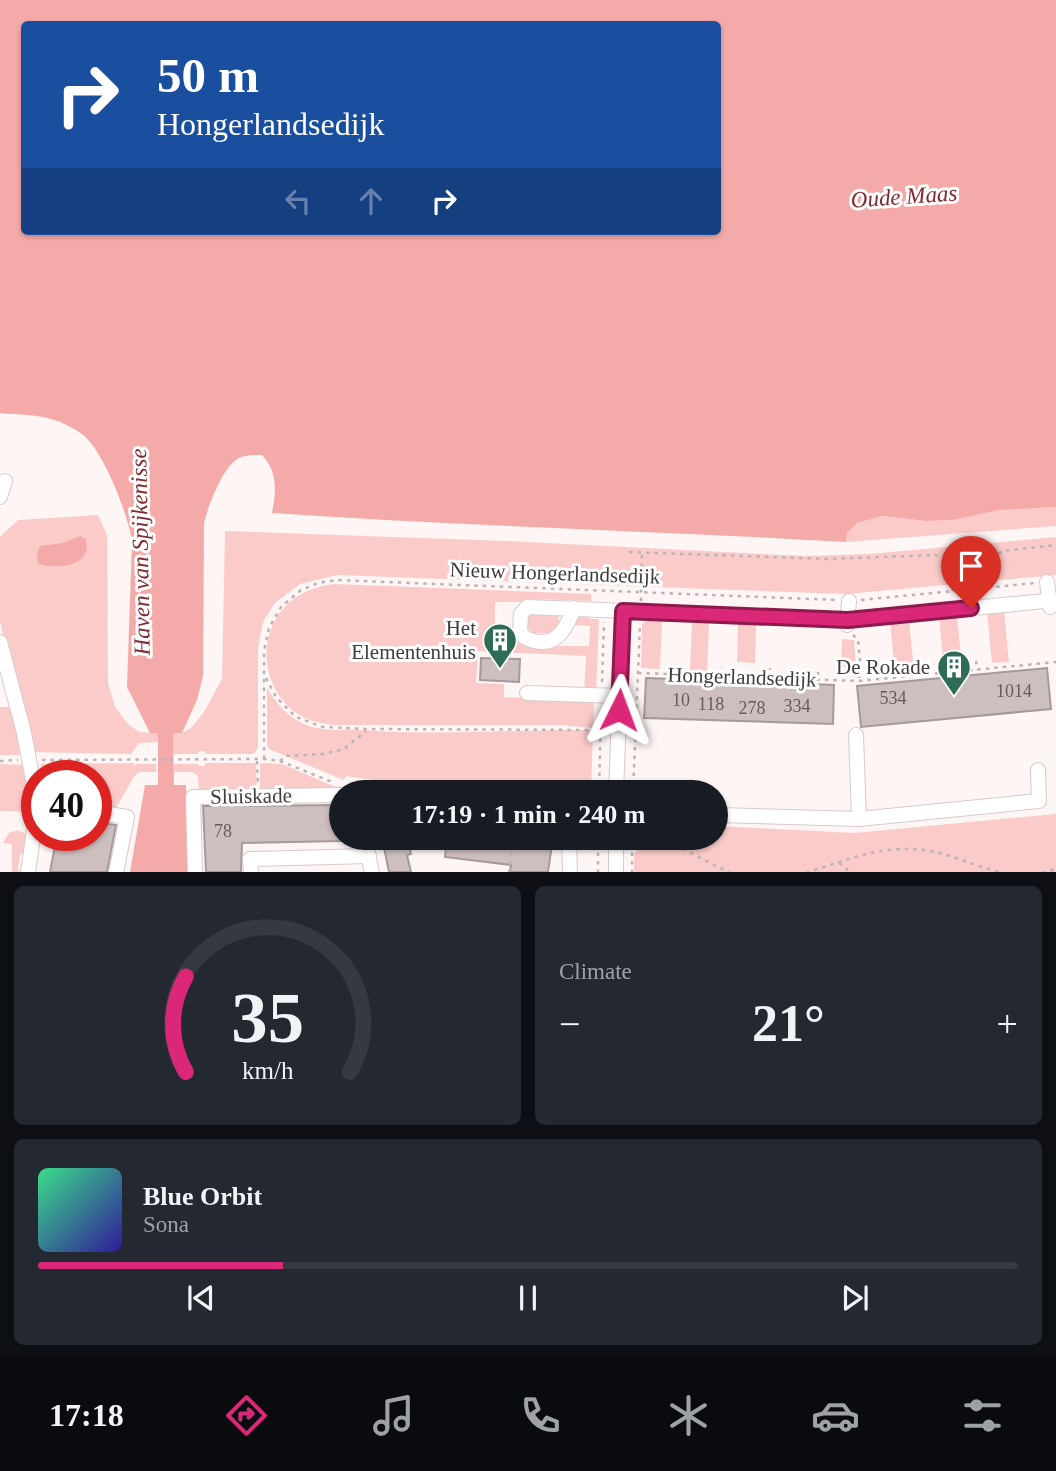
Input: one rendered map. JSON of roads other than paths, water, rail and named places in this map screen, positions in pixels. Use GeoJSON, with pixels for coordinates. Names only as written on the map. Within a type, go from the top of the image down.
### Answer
{"type":"FeatureCollection","features":[{"type":"Feature","properties":{"kind":"street"},"geometry":{"type":"LineString","coordinates":[[0,497],[5,481]]}},
{"type":"Feature","properties":{"kind":"street"},"geometry":{"type":"LineString","coordinates":[[573,608],[847,625],[1051,602],[1047,582]]}},
{"type":"Feature","properties":{"kind":"street"},"geometry":{"type":"LineString","coordinates":[[847,625],[849,601]]}},
{"type":"Feature","properties":{"kind":"street"},"geometry":{"type":"LineString","coordinates":[[617,780],[623,611]]}},
{"type":"Feature","properties":{"kind":"street"},"geometry":{"type":"LineString","coordinates":[[0,642],[29,760]]}},
{"type":"Feature","properties":{"kind":"street"},"geometry":{"type":"LineString","coordinates":[[527,693],[620,696]]}},
{"type":"Feature","properties":{"kind":"street"},"geometry":{"type":"LineString","coordinates":[[856,735],[859,819]]}},
{"type":"Feature","properties":{"kind":"street"},"geometry":{"type":"LineString","coordinates":[[728,815],[859,819],[1039,801],[1038,770]]}},
{"type":"Feature","properties":{"kind":"street","name":"Sluiskade"},"geometry":{"type":"LineString","coordinates":[[195,872],[193,797],[329,791]]}},
{"type":"Feature","properties":{"kind":"street"},"geometry":{"type":"LineString","coordinates":[[112,815],[127,817],[116,872]]}},
{"type":"Feature","properties":{"kind":"street"},"geometry":{"type":"LineString","coordinates":[[368,850],[372,872]]}},
{"type":"Feature","properties":{"kind":"street"},"geometry":{"type":"LineString","coordinates":[[569,850],[570,872]]}},
{"type":"Feature","properties":{"kind":"street"},"geometry":{"type":"LineString","coordinates":[[616,850],[616,872]]}},
{"type":"Feature","properties":{"kind":"street"},"geometry":{"type":"LineString","coordinates":[[28,872],[31,851]]}},
{"type":"Feature","properties":{"kind":"street"},"geometry":{"type":"LineString","coordinates":[[251,872],[250,859],[369,856]]}},
{"type":"Feature","properties":{"kind":"water"},"geometry":{"type":"Polygon","coordinates":[[[0,0],[1056,0],[1056,507],[1000,510],[953,520],[926,521],[883,516],[857,523],[847,533],[846,542],[344,518],[272,513],[274,482],[271,468],[262,455],[239,458],[222,478],[204,523],[203,676],[197,700],[182,733],[173,733],[174,785],[186,785],[188,872],[130,872],[145,785],[158,785],[158,733],[150,733],[127,687],[132,541],[126,516],[114,484],[90,442],[65,424],[34,416],[0,413],[0,0]]]}},
{"type":"Feature","properties":{"kind":"water"},"geometry":{"type":"Polygon","coordinates":[[[80,536],[86,539],[87,548],[78,561],[65,566],[38,563],[37,553],[40,546],[63,543],[80,536]]]}},
{"type":"Feature","properties":{"kind":"place","name":"Het Elementenhuis"},"geometry":{"type":"Point","coordinates":[500,670]}},
{"type":"Feature","properties":{"kind":"place","name":"De Rokade"},"geometry":{"type":"Point","coordinates":[954,697]}},
{"type":"Feature","properties":{"kind":"water label","name":"Oude Maas"},"geometry":{"type":"Point","coordinates":[904,196]}},
{"type":"Feature","properties":{"kind":"water label","name":"Haven van Spijkenisse"},"geometry":{"type":"Point","coordinates":[140,552]}}]}
